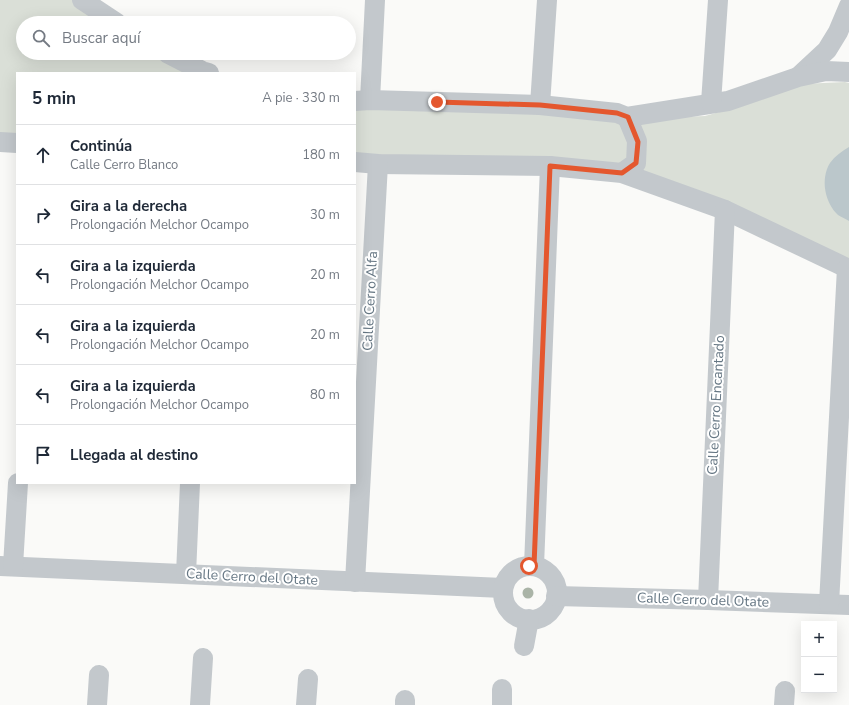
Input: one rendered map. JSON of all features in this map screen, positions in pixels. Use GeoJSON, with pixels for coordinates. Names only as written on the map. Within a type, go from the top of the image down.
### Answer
{"type":"FeatureCollection","features":[{"type":"Feature","properties":{"kind":"street"},"geometry":{"type":"LineString","coordinates":[[82,0],[106,16]]}},
{"type":"Feature","properties":{"kind":"street"},"geometry":{"type":"LineString","coordinates":[[375,0],[363,101],[540,105],[617,113],[628,117],[728,101],[798,77],[826,71],[849,72]]}},
{"type":"Feature","properties":{"kind":"street"},"geometry":{"type":"LineString","coordinates":[[540,105],[547,0]]}},
{"type":"Feature","properties":{"kind":"street"},"geometry":{"type":"LineString","coordinates":[[711,103],[718,0]]}},
{"type":"Feature","properties":{"kind":"street"},"geometry":{"type":"LineString","coordinates":[[798,77],[827,50],[838,32],[849,6]]}},
{"type":"Feature","properties":{"kind":"street"},"geometry":{"type":"LineString","coordinates":[[181,60],[206,72]]}},
{"type":"Feature","properties":{"kind":"street"},"geometry":{"type":"LineString","coordinates":[[622,173],[636,163],[638,142],[628,117]]}},
{"type":"Feature","properties":{"kind":"street"},"geometry":{"type":"LineString","coordinates":[[0,142],[16,143]]}},
{"type":"Feature","properties":{"kind":"street"},"geometry":{"type":"LineString","coordinates":[[356,162],[378,164],[550,166],[622,173],[725,210],[848,269],[829,604]]}},
{"type":"Feature","properties":{"kind":"street","name":"Calle Cerro Alfa"},"geometry":{"type":"LineString","coordinates":[[355,582],[378,164]]}},
{"type":"Feature","properties":{"kind":"street"},"geometry":{"type":"LineString","coordinates":[[534,566],[550,166]]}},
{"type":"Feature","properties":{"kind":"street","name":"Calle Cerro Encantado"},"geometry":{"type":"LineString","coordinates":[[708,600],[725,210]]}},
{"type":"Feature","properties":{"kind":"street"},"geometry":{"type":"LineString","coordinates":[[7,566],[18,484]]}},
{"type":"Feature","properties":{"kind":"street"},"geometry":{"type":"LineString","coordinates":[[186,574],[190,484]]}},
{"type":"Feature","properties":{"kind":"street","name":"Calle Cerro del Otate"},"geometry":{"type":"LineString","coordinates":[[7,566],[503,588]]}},
{"type":"Feature","properties":{"kind":"street"},"geometry":{"type":"LineString","coordinates":[[534,566],[543,569],[550,575],[555,583],[556,596],[553,606],[547,613],[538,618],[524,619],[516,616],[506,606],[503,597],[503,588],[506,580],[512,572],[520,568],[534,566]]}},
{"type":"Feature","properties":{"kind":"street","name":"Calle Cerro del Otate"},"geometry":{"type":"LineString","coordinates":[[556,596],[849,605]]}},
{"type":"Feature","properties":{"kind":"street"},"geometry":{"type":"LineString","coordinates":[[524,646],[529,619]]}},
{"type":"Feature","properties":{"kind":"street"},"geometry":{"type":"LineString","coordinates":[[200,705],[203,658]]}},
{"type":"Feature","properties":{"kind":"street"},"geometry":{"type":"LineString","coordinates":[[97,705],[99,675]]}},
{"type":"Feature","properties":{"kind":"street"},"geometry":{"type":"LineString","coordinates":[[306,705],[308,679]]}},
{"type":"Feature","properties":{"kind":"shaded area"},"geometry":{"type":"Polygon","coordinates":[[[0,0],[78,0],[102,16],[16,16],[16,60],[176,60],[199,72],[16,72],[16,136],[0,134],[0,0]]]}},
{"type":"Feature","properties":{"kind":"shaded area"},"geometry":{"type":"Polygon","coordinates":[[[849,83],[849,263],[624,170],[356,160],[356,103],[628,119],[705,116],[802,84],[849,83]]]}},
{"type":"Feature","properties":{"kind":"shaded area"},"geometry":{"type":"Polygon","coordinates":[[[849,147],[849,221],[838,215],[830,204],[825,190],[825,176],[830,163],[834,158],[849,147]]]}},
{"type":"Feature","properties":{"kind":"route"},"geometry":{"type":"LineString","coordinates":[[437,102],[540,105],[617,113],[628,117],[638,142],[636,163],[622,173],[550,166],[534,566],[529,566]]}}]}
